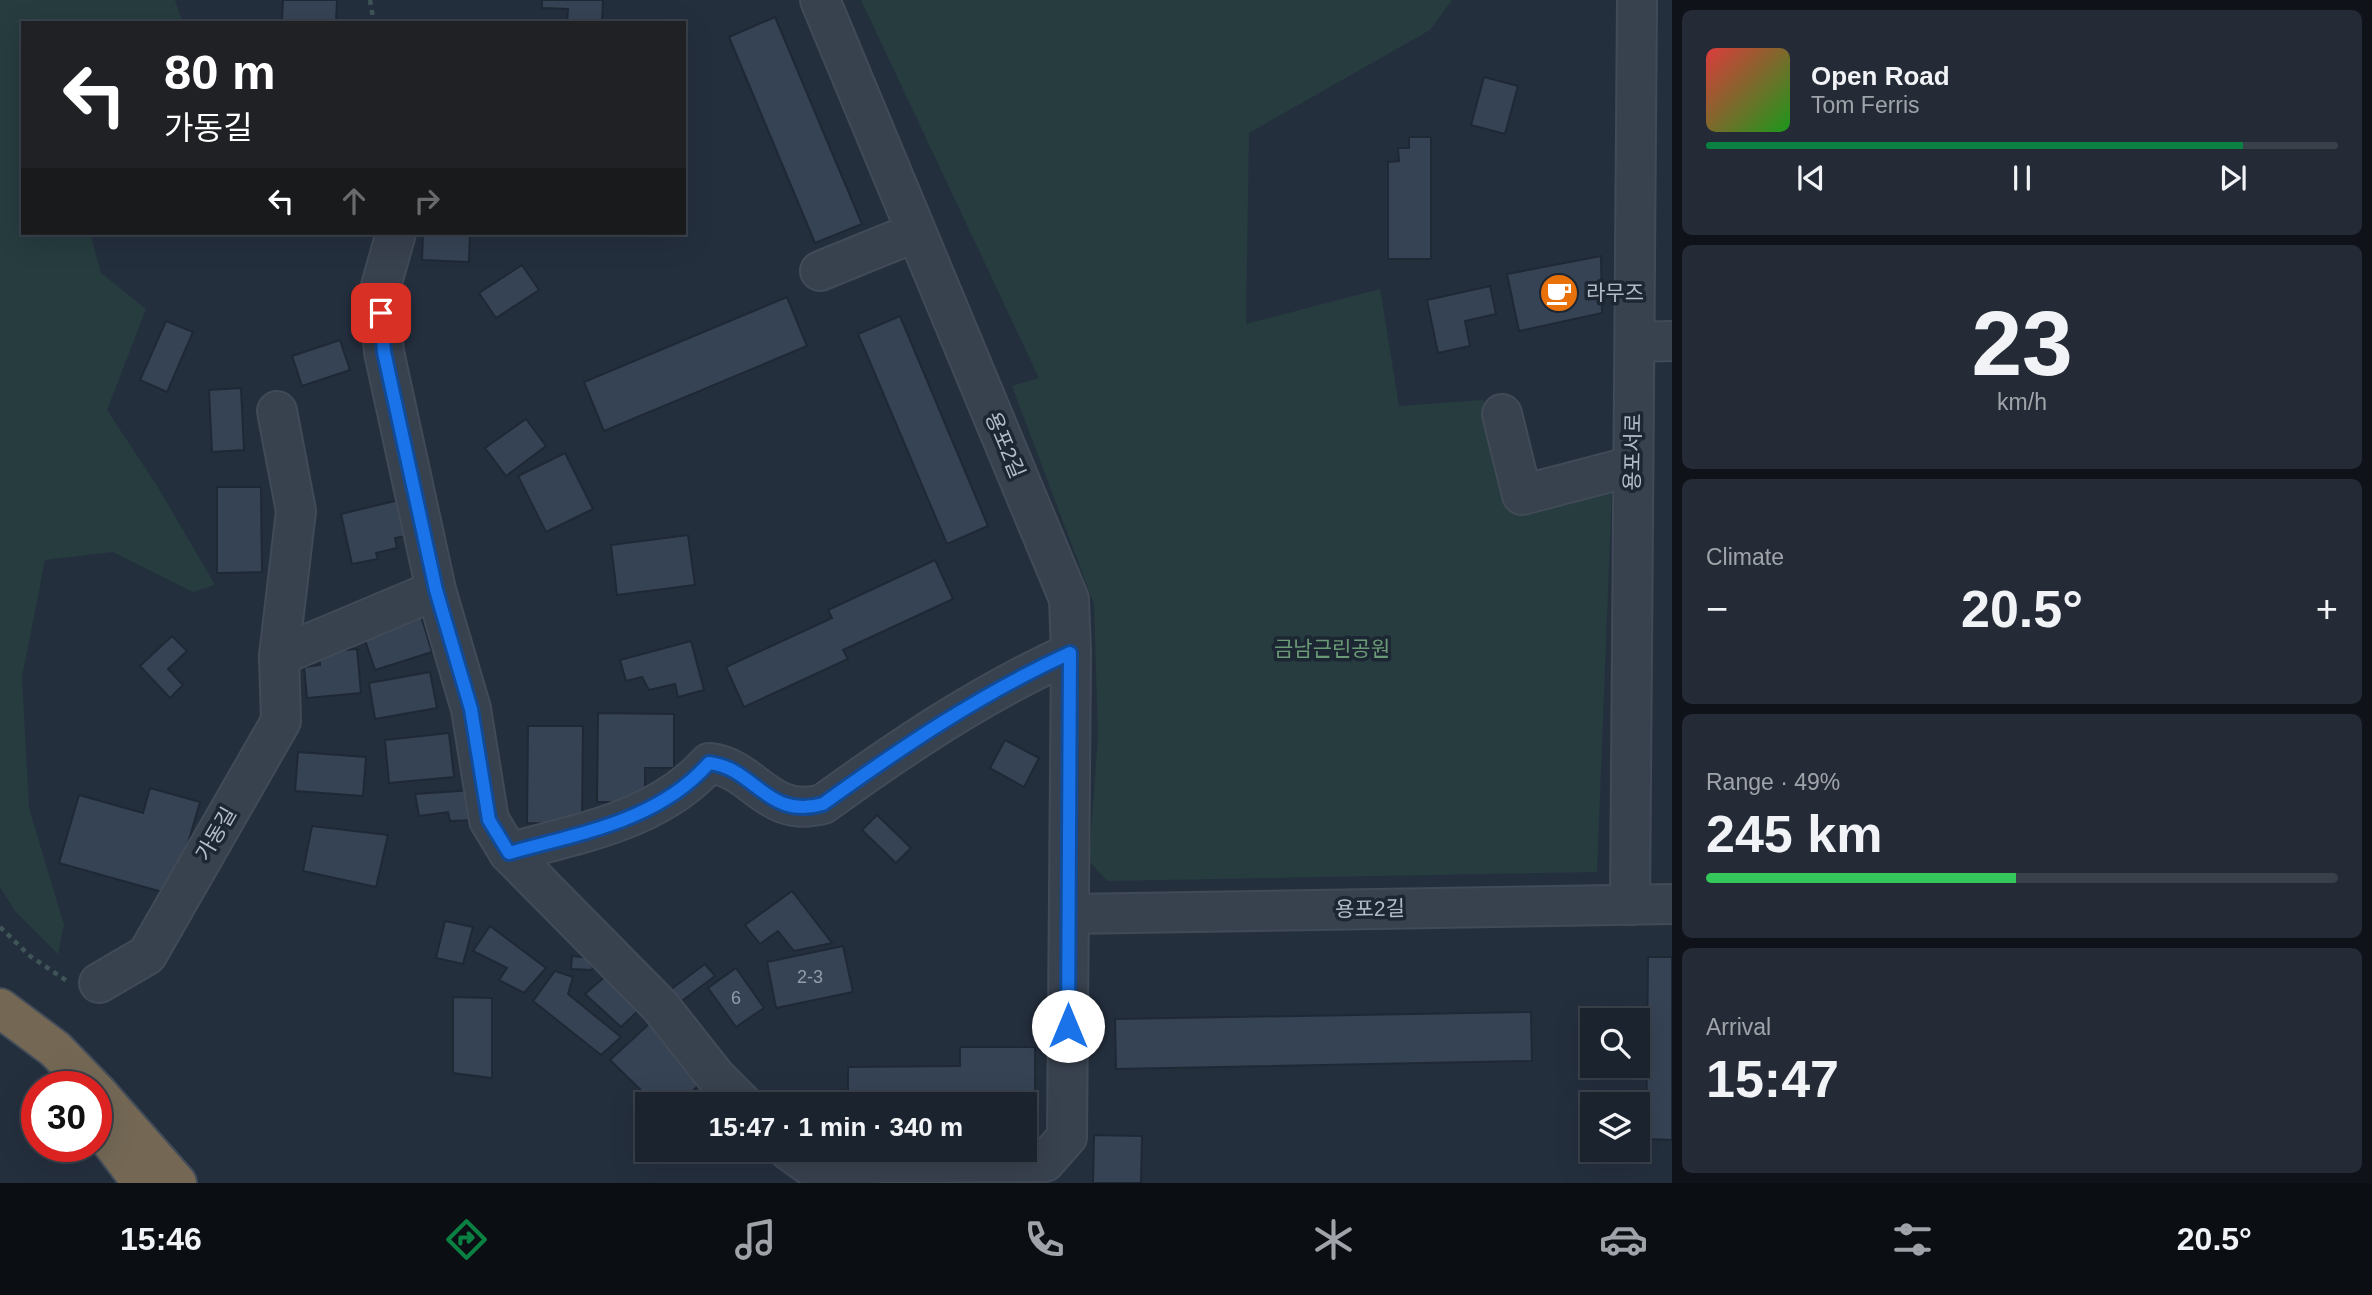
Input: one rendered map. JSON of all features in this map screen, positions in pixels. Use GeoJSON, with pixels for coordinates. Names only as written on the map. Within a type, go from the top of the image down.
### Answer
{"type":"FeatureCollection","features":[{"type":"Feature","properties":{"kind":"highway"},"geometry":{"type":"LineString","coordinates":[[0,1008],[55,1049],[76,1071]]}},
{"type":"Feature","properties":{"kind":"highway"},"geometry":{"type":"LineString","coordinates":[[0,1014],[50,1071]]}},
{"type":"Feature","properties":{"kind":"highway"},"geometry":{"type":"LineString","coordinates":[[112,1109],[177,1183]]}},
{"type":"Feature","properties":{"kind":"highway"},"geometry":{"type":"LineString","coordinates":[[112,1145],[142,1183]]}},
{"type":"Feature","properties":{"kind":"street","name":"용포2길"},"geometry":{"type":"LineString","coordinates":[[820,0],[1069,599],[1070,653],[1067,1137],[1045,1162],[879,1163],[824,1179]]}},
{"type":"Feature","properties":{"kind":"street","name":"용포서로"},"geometry":{"type":"LineString","coordinates":[[1630,905],[1633,466],[1654,342],[1637,0]]}},
{"type":"Feature","properties":{"kind":"street"},"geometry":{"type":"LineString","coordinates":[[820,271],[916,232]]}},
{"type":"Feature","properties":{"kind":"street"},"geometry":{"type":"LineString","coordinates":[[395,235],[379,293],[384,352],[436,590],[471,709],[489,820],[509,853],[660,1006],[731,1092]]}},
{"type":"Feature","properties":{"kind":"street","name":"가동길"},"geometry":{"type":"LineString","coordinates":[[99,983],[147,955],[281,721],[279,656],[296,511],[277,411]]}},
{"type":"Feature","properties":{"kind":"street"},"geometry":{"type":"LineString","coordinates":[[1502,414],[1522,495],[1633,466]]}},
{"type":"Feature","properties":{"kind":"street"},"geometry":{"type":"LineString","coordinates":[[279,656],[436,590]]}},
{"type":"Feature","properties":{"kind":"street"},"geometry":{"type":"LineString","coordinates":[[509,853],[634,817],[657,807],[680,791],[709,763],[723,764],[775,802],[807,808],[823,804],[936,725],[1023,674],[1070,653]]}},
{"type":"Feature","properties":{"kind":"street","name":"용포2길"},"geometry":{"type":"LineString","coordinates":[[1069,914],[1672,904]]}},
{"type":"Feature","properties":{"kind":"street"},"geometry":{"type":"LineString","coordinates":[[803,1162],[824,1179]]}},
{"type":"Feature","properties":{"kind":"path"},"geometry":{"type":"LineString","coordinates":[[370,0],[374,21]]}},
{"type":"Feature","properties":{"kind":"path"},"geometry":{"type":"LineString","coordinates":[[0,927],[30,956],[64,981],[99,983]]}},
{"type":"Feature","properties":{"kind":"green space"},"geometry":{"type":"Polygon","coordinates":[[[0,0],[175,0],[182,21],[21,21],[21,235],[91,235],[101,273],[146,309],[107,410],[159,489],[215,585],[193,592],[113,552],[45,560],[22,677],[29,808],[64,925],[58,954],[15,911],[0,887],[0,0]]]}},
{"type":"Feature","properties":{"kind":"green space","name":"금남근린공원"},"geometry":{"type":"Polygon","coordinates":[[[861,0],[1452,0],[1430,30],[1249,133],[1246,324],[1380,289],[1399,406],[1483,400],[1513,511],[1612,490],[1597,872],[1107,881],[1089,861],[1098,736],[1094,604],[1012,386],[1039,378],[861,0]]]}},
{"type":"Feature","properties":{"kind":"building"},"geometry":{"type":"Polygon","coordinates":[[[283,0],[337,0],[336,21],[282,20],[283,0]]]}},
{"type":"Feature","properties":{"kind":"building"},"geometry":{"type":"Polygon","coordinates":[[[542,0],[603,0],[602,21],[567,21],[568,9],[542,8],[542,0]]]}},
{"type":"Feature","properties":{"kind":"building"},"geometry":{"type":"Polygon","coordinates":[[[775,17],[862,224],[815,243],[729,37],[775,17]]]}},
{"type":"Feature","properties":{"kind":"building"},"geometry":{"type":"Polygon","coordinates":[[[1484,77],[1518,86],[1505,134],[1471,125],[1484,77]]]}},
{"type":"Feature","properties":{"kind":"building"},"geometry":{"type":"Polygon","coordinates":[[[1409,137],[1431,137],[1431,259],[1388,259],[1388,162],[1399,161],[1398,148],[1409,148],[1409,137]]]}},
{"type":"Feature","properties":{"kind":"building"},"geometry":{"type":"Polygon","coordinates":[[[423,235],[470,235],[469,262],[422,260],[423,235]]]}},
{"type":"Feature","properties":{"kind":"building"},"geometry":{"type":"Polygon","coordinates":[[[1601,256],[1602,313],[1519,331],[1507,274],[1601,256]]]}},
{"type":"Feature","properties":{"kind":"building"},"geometry":{"type":"Polygon","coordinates":[[[522,265],[539,290],[496,318],[479,293],[522,265]]]}},
{"type":"Feature","properties":{"kind":"building"},"geometry":{"type":"Polygon","coordinates":[[[1490,286],[1496,314],[1465,321],[1470,346],[1438,353],[1427,300],[1490,286]]]}},
{"type":"Feature","properties":{"kind":"building"},"geometry":{"type":"Polygon","coordinates":[[[787,297],[807,346],[604,431],[584,382],[787,297]]]}},
{"type":"Feature","properties":{"kind":"building"},"geometry":{"type":"Polygon","coordinates":[[[900,316],[988,526],[947,544],[858,334],[900,316]]]}},
{"type":"Feature","properties":{"kind":"building"},"geometry":{"type":"Polygon","coordinates":[[[166,321],[193,332],[167,392],[140,380],[166,321]]]}},
{"type":"Feature","properties":{"kind":"building"},"geometry":{"type":"Polygon","coordinates":[[[340,340],[350,370],[302,386],[292,356],[340,340]]]}},
{"type":"Feature","properties":{"kind":"building"},"geometry":{"type":"Polygon","coordinates":[[[241,388],[244,450],[212,452],[209,390],[241,388]]]}},
{"type":"Feature","properties":{"kind":"building"},"geometry":{"type":"Polygon","coordinates":[[[526,419],[546,446],[506,476],[485,448],[526,419]]]}},
{"type":"Feature","properties":{"kind":"building"},"geometry":{"type":"Polygon","coordinates":[[[565,453],[593,509],[546,532],[518,476],[565,453]]]}},
{"type":"Feature","properties":{"kind":"building"},"geometry":{"type":"Polygon","coordinates":[[[217,487],[261,487],[262,572],[217,573],[217,487]]]}},
{"type":"Feature","properties":{"kind":"building"},"geometry":{"type":"Polygon","coordinates":[[[399,500],[406,536],[395,538],[397,548],[376,553],[378,559],[352,564],[341,514],[399,500]]]}},
{"type":"Feature","properties":{"kind":"building"},"geometry":{"type":"Polygon","coordinates":[[[688,535],[695,585],[617,595],[611,545],[688,535]]]}},
{"type":"Feature","properties":{"kind":"building"},"geometry":{"type":"Polygon","coordinates":[[[935,560],[953,599],[843,650],[848,659],[744,707],[726,667],[832,618],[828,610],[935,560]]]}},
{"type":"Feature","properties":{"kind":"building"},"geometry":{"type":"Polygon","coordinates":[[[421,616],[432,652],[375,670],[363,634],[421,616]]]}},
{"type":"Feature","properties":{"kind":"building"},"geometry":{"type":"Polygon","coordinates":[[[172,636],[187,651],[168,669],[183,685],[170,698],[140,666],[172,636]]]}},
{"type":"Feature","properties":{"kind":"building"},"geometry":{"type":"Polygon","coordinates":[[[691,641],[704,690],[678,697],[675,684],[649,690],[642,677],[626,681],[620,660],[691,641]]]}},
{"type":"Feature","properties":{"kind":"building"},"geometry":{"type":"Polygon","coordinates":[[[357,649],[361,693],[307,698],[304,667],[320,665],[318,652],[357,649]]]}},
{"type":"Feature","properties":{"kind":"building"},"geometry":{"type":"Polygon","coordinates":[[[430,672],[437,708],[375,719],[369,683],[430,672]]]}},
{"type":"Feature","properties":{"kind":"building"},"geometry":{"type":"Polygon","coordinates":[[[598,713],[674,714],[674,768],[645,768],[645,802],[597,802],[598,713]]]}},
{"type":"Feature","properties":{"kind":"building"},"geometry":{"type":"Polygon","coordinates":[[[528,726],[583,726],[582,824],[527,823],[528,726]]]}},
{"type":"Feature","properties":{"kind":"building"},"geometry":{"type":"Polygon","coordinates":[[[449,733],[454,777],[389,783],[385,740],[449,733]]]}},
{"type":"Feature","properties":{"kind":"building"},"geometry":{"type":"Polygon","coordinates":[[[1005,740],[1039,758],[1024,787],[990,768],[1005,740]]]}},
{"type":"Feature","properties":{"kind":"building"},"geometry":{"type":"Polygon","coordinates":[[[298,752],[366,757],[363,796],[295,791],[298,752]]]}},
{"type":"Feature","properties":{"kind":"building"},"geometry":{"type":"Polygon","coordinates":[[[150,788],[200,802],[173,895],[59,863],[79,795],[143,813],[150,788]]]}},
{"type":"Feature","properties":{"kind":"building"},"geometry":{"type":"Polygon","coordinates":[[[473,790],[477,820],[450,821],[448,812],[419,816],[415,794],[473,790]]]}},
{"type":"Feature","properties":{"kind":"building"},"geometry":{"type":"Polygon","coordinates":[[[877,815],[911,848],[896,863],[862,830],[877,815]]]}},
{"type":"Feature","properties":{"kind":"building"},"geometry":{"type":"Polygon","coordinates":[[[312,826],[388,835],[376,887],[303,871],[312,826]]]}},
{"type":"Feature","properties":{"kind":"building"},"geometry":{"type":"Polygon","coordinates":[[[792,891],[832,943],[794,951],[778,931],[760,944],[745,925],[792,891]]]}},
{"type":"Feature","properties":{"kind":"building"},"geometry":{"type":"Polygon","coordinates":[[[445,921],[473,927],[463,964],[436,958],[445,921]]]}},
{"type":"Feature","properties":{"kind":"building"},"geometry":{"type":"Polygon","coordinates":[[[490,926],[546,968],[524,993],[499,980],[507,968],[473,951],[490,926]]]}},
{"type":"Feature","properties":{"kind":"building"},"geometry":{"type":"Polygon","coordinates":[[[843,946],[853,992],[776,1008],[767,962],[843,946]]]}},
{"type":"Feature","properties":{"kind":"building"},"geometry":{"type":"Polygon","coordinates":[[[572,956],[594,958],[592,970],[571,969],[572,956]]]}},
{"type":"Feature","properties":{"kind":"building"},"geometry":{"type":"Polygon","coordinates":[[[1648,957],[1672,957],[1672,1140],[1650,1139],[1650,1092],[1647,1092],[1647,1078],[1650,1078],[1650,1008],[1647,1008],[1648,957]]]}},
{"type":"Feature","properties":{"kind":"building"},"geometry":{"type":"Polygon","coordinates":[[[705,964],[715,976],[679,1003],[670,990],[705,964]]]}},
{"type":"Feature","properties":{"kind":"building"},"geometry":{"type":"Polygon","coordinates":[[[736,968],[764,1008],[736,1027],[708,988],[736,968]]]}},
{"type":"Feature","properties":{"kind":"building"},"geometry":{"type":"Polygon","coordinates":[[[555,971],[573,977],[568,994],[621,1037],[601,1055],[533,1001],[555,971]]]}},
{"type":"Feature","properties":{"kind":"building"},"geometry":{"type":"Polygon","coordinates":[[[608,974],[641,1008],[621,1027],[585,994],[608,974]]]}},
{"type":"Feature","properties":{"kind":"building"},"geometry":{"type":"Polygon","coordinates":[[[453,997],[492,998],[492,1078],[453,1073],[453,997]]]}},
{"type":"Feature","properties":{"kind":"building"},"geometry":{"type":"Polygon","coordinates":[[[1531,1012],[1532,1061],[1116,1069],[1115,1019],[1531,1012]]]}},
{"type":"Feature","properties":{"kind":"building"},"geometry":{"type":"Polygon","coordinates":[[[650,1023],[702,1082],[692,1092],[643,1092],[610,1060],[650,1023]]]}},
{"type":"Feature","properties":{"kind":"building"},"geometry":{"type":"Polygon","coordinates":[[[960,1047],[1035,1047],[1035,1092],[848,1092],[848,1067],[960,1066],[960,1047]]]}},
{"type":"Feature","properties":{"kind":"building"},"geometry":{"type":"Polygon","coordinates":[[[1094,1135],[1142,1136],[1141,1183],[1093,1183],[1094,1135]]]}},
{"type":"Feature","properties":{"kind":"place","name":"라무즈"},"geometry":{"type":"Point","coordinates":[1559,293]}},
{"type":"Feature","properties":{"kind":"route"},"geometry":{"type":"LineString","coordinates":[[381,313],[384,352],[436,590],[471,709],[489,820],[509,853],[634,817],[657,807],[680,791],[709,763],[723,764],[775,802],[807,808],[823,804],[936,725],[1023,674],[1070,653],[1068,1026]]}}]}
